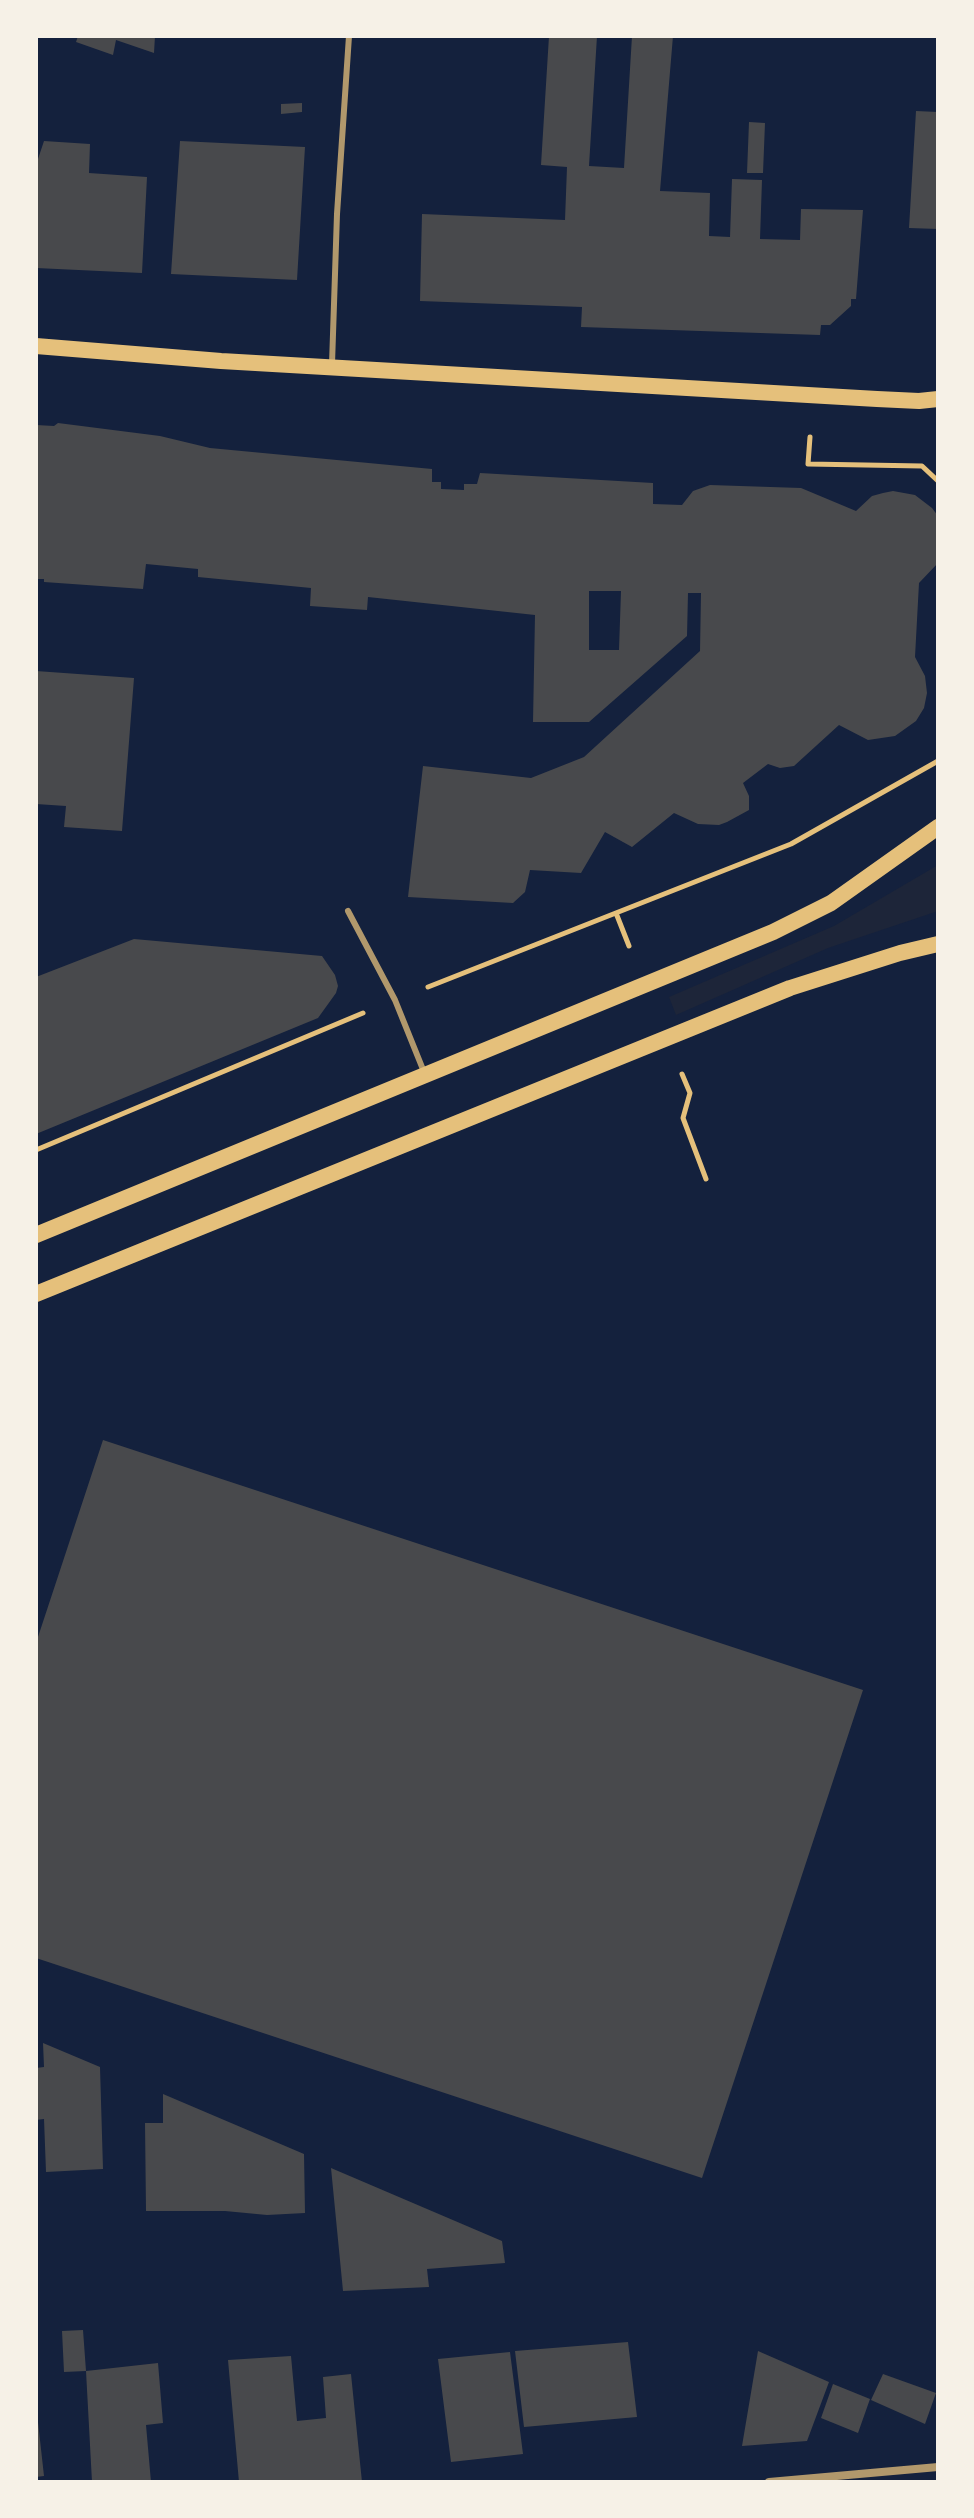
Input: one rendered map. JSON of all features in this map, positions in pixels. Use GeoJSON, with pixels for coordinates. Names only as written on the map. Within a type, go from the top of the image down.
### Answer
{"type":"FeatureCollection","features":[{"type":"Feature","properties":{"kind":"main road"},"geometry":{"type":"LineString","coordinates":[[36,346],[331,368],[919,401],[938,399]]}},
{"type":"Feature","properties":{"kind":"main road"},"geometry":{"type":"LineString","coordinates":[[919,401],[938,412]]}},
{"type":"Feature","properties":{"kind":"main road"},"geometry":{"type":"LineString","coordinates":[[36,1235],[773,932],[831,903],[938,827]]}},
{"type":"Feature","properties":{"kind":"main road"},"geometry":{"type":"LineString","coordinates":[[36,1294],[790,988],[938,944]]}},
{"type":"Feature","properties":{"kind":"street"},"geometry":{"type":"LineString","coordinates":[[769,2482],[938,2467]]}},
{"type":"Feature","properties":{"kind":"lane"},"geometry":{"type":"LineString","coordinates":[[331,368],[349,36]]}},
{"type":"Feature","properties":{"kind":"lane"},"geometry":{"type":"LineString","coordinates":[[348,911],[395,1000],[425,1075]]}},
{"type":"Feature","properties":{"kind":"path"},"geometry":{"type":"LineString","coordinates":[[812,395],[808,464],[922,466],[938,481]]}},
{"type":"Feature","properties":{"kind":"path"},"geometry":{"type":"LineString","coordinates":[[36,1150],[395,1000],[791,844],[938,761]]}},
{"type":"Feature","properties":{"kind":"shaded area"},"geometry":{"type":"Polygon","coordinates":[[[938,865],[938,911],[828,948],[676,1015],[669,997],[834,926],[938,865]]]}},
{"type":"Feature","properties":{"kind":"building"},"geometry":{"type":"Polygon","coordinates":[[[78,36],[155,36],[154,53],[116,40],[113,55],[76,42],[78,36]]]}},
{"type":"Feature","properties":{"kind":"building"},"geometry":{"type":"Polygon","coordinates":[[[549,36],[597,36],[589,166],[624,168],[632,36],[673,36],[660,191],[710,193],[709,236],[730,237],[732,179],[762,180],[760,239],[800,240],[801,209],[863,210],[856,299],[851,299],[851,306],[830,325],[821,325],[820,335],[581,327],[582,307],[420,301],[422,214],[565,220],[567,167],[541,165],[549,36]]]}},
{"type":"Feature","properties":{"kind":"building"},"geometry":{"type":"Polygon","coordinates":[[[302,103],[302,112],[281,114],[281,104],[302,103]]]}},
{"type":"Feature","properties":{"kind":"building"},"geometry":{"type":"Polygon","coordinates":[[[916,111],[938,112],[938,229],[909,228],[916,111]]]}},
{"type":"Feature","properties":{"kind":"building"},"geometry":{"type":"Polygon","coordinates":[[[749,122],[765,123],[763,173],[747,173],[749,122]]]}},
{"type":"Feature","properties":{"kind":"building"},"geometry":{"type":"Polygon","coordinates":[[[44,141],[90,144],[89,173],[147,177],[142,273],[36,268],[36,165],[44,141]]]}},
{"type":"Feature","properties":{"kind":"building"},"geometry":{"type":"Polygon","coordinates":[[[180,141],[305,147],[297,280],[171,274],[180,141]]]}},
{"type":"Feature","properties":{"kind":"building"},"geometry":{"type":"Polygon","coordinates":[[[58,423],[160,436],[210,448],[432,469],[432,482],[441,482],[441,489],[464,490],[464,484],[477,484],[480,473],[653,483],[653,504],[682,505],[693,491],[710,485],[801,488],[856,511],[872,496],[883,493],[893,491],[915,495],[938,516],[938,563],[919,583],[915,657],[925,676],[927,693],[924,708],[916,721],[895,736],[868,740],[839,725],[794,766],[780,768],[768,764],[743,783],[749,796],[749,810],[727,822],[719,825],[698,824],[674,813],[632,847],[605,832],[581,873],[530,870],[525,892],[513,903],[408,897],[423,766],[531,778],[584,757],[700,651],[701,593],[688,593],[687,636],[589,722],[533,722],[535,615],[368,597],[367,610],[310,606],[311,588],[198,577],[198,569],[146,564],[143,589],[36,579],[36,425],[54,426],[58,423]],[[589,591],[589,650],[619,650],[621,591],[589,591]]]}},
{"type":"Feature","properties":{"kind":"building"},"geometry":{"type":"Polygon","coordinates":[[[36,671],[134,678],[122,831],[64,827],[66,806],[36,804],[36,671]]]}},
{"type":"Feature","properties":{"kind":"building"},"geometry":{"type":"Polygon","coordinates":[[[134,939],[322,956],[335,975],[338,986],[318,1018],[36,1134],[36,977],[134,939]]]}},
{"type":"Feature","properties":{"kind":"building"},"geometry":{"type":"Polygon","coordinates":[[[103,1440],[863,1690],[702,2178],[36,1958],[36,1643],[103,1440]]]}},
{"type":"Feature","properties":{"kind":"building"},"geometry":{"type":"Polygon","coordinates":[[[43,2043],[100,2067],[103,2169],[46,2172],[44,2119],[36,2120],[36,2068],[44,2067],[43,2043]]]}},
{"type":"Feature","properties":{"kind":"building"},"geometry":{"type":"Polygon","coordinates":[[[163,2094],[304,2154],[305,2213],[267,2215],[225,2211],[146,2211],[145,2123],[163,2123],[163,2094]]]}},
{"type":"Feature","properties":{"kind":"building"},"geometry":{"type":"Polygon","coordinates":[[[331,2168],[502,2241],[505,2263],[427,2269],[429,2287],[343,2291],[331,2168]]]}},
{"type":"Feature","properties":{"kind":"building"},"geometry":{"type":"Polygon","coordinates":[[[83,2330],[86,2371],[64,2372],[62,2331],[83,2330]]]}},
{"type":"Feature","properties":{"kind":"building"},"geometry":{"type":"Polygon","coordinates":[[[628,2342],[637,2417],[524,2427],[515,2351],[628,2342]]]}},
{"type":"Feature","properties":{"kind":"building"},"geometry":{"type":"Polygon","coordinates":[[[758,2351],[829,2382],[807,2441],[742,2446],[758,2351]]]}},
{"type":"Feature","properties":{"kind":"building"},"geometry":{"type":"Polygon","coordinates":[[[510,2352],[523,2454],[451,2462],[438,2359],[510,2352]]]}},
{"type":"Feature","properties":{"kind":"building"},"geometry":{"type":"Polygon","coordinates":[[[291,2356],[297,2421],[326,2418],[323,2377],[351,2374],[362,2482],[239,2482],[228,2360],[291,2356]]]}},
{"type":"Feature","properties":{"kind":"building"},"geometry":{"type":"Polygon","coordinates":[[[158,2363],[163,2423],[146,2425],[151,2482],[92,2482],[86,2371],[158,2363]]]}},
{"type":"Feature","properties":{"kind":"building"},"geometry":{"type":"Polygon","coordinates":[[[883,2374],[936,2393],[925,2424],[871,2400],[883,2374]]]}},
{"type":"Feature","properties":{"kind":"building"},"geometry":{"type":"Polygon","coordinates":[[[833,2384],[870,2399],[858,2433],[821,2418],[833,2384]]]}},
{"type":"Feature","properties":{"kind":"building"},"geometry":{"type":"Polygon","coordinates":[[[36,2422],[44,2476],[36,2477],[36,2422]]]}}]}
